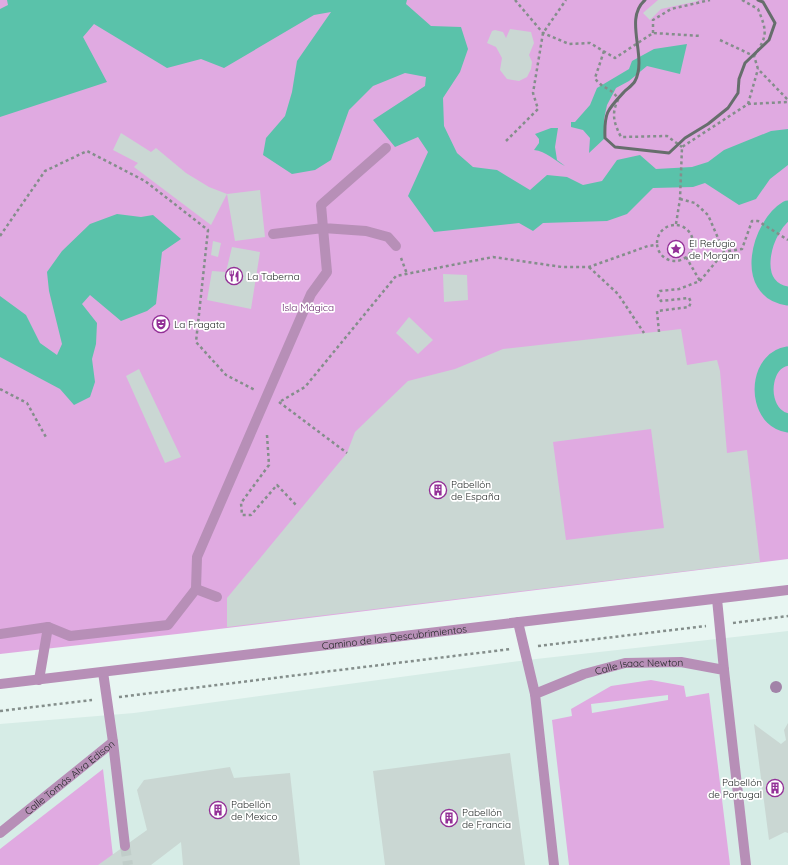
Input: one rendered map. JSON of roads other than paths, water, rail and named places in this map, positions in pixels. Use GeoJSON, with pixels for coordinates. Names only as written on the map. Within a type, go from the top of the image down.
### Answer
{"type":"FeatureCollection","features":[{"type":"Feature","properties":{"kind":"street"},"geometry":{"type":"LineString","coordinates":[[0,634],[48,627],[70,636],[168,625],[196,589],[197,557],[311,294],[327,272],[321,205],[386,148]]}},
{"type":"Feature","properties":{"kind":"street"},"geometry":{"type":"LineString","coordinates":[[273,234],[323,228],[366,230],[388,237],[396,246]]}},
{"type":"Feature","properties":{"kind":"street"},"geometry":{"type":"LineString","coordinates":[[196,589],[217,597]]}},
{"type":"Feature","properties":{"kind":"street","name":"Camino de los Descubrimientos"},"geometry":{"type":"LineString","coordinates":[[0,684],[788,590]]}},
{"type":"Feature","properties":{"kind":"street"},"geometry":{"type":"LineString","coordinates":[[717,599],[746,865]]}},
{"type":"Feature","properties":{"kind":"street"},"geometry":{"type":"LineString","coordinates":[[518,622],[535,694],[554,865]]}},
{"type":"Feature","properties":{"kind":"street"},"geometry":{"type":"LineString","coordinates":[[39,680],[48,627]]}},
{"type":"Feature","properties":{"kind":"street","name":"Calle Isaac Newton"},"geometry":{"type":"LineString","coordinates":[[535,694],[584,674],[625,663],[681,662],[724,670]]}},
{"type":"Feature","properties":{"kind":"street"},"geometry":{"type":"LineString","coordinates":[[103,672],[113,742]]}},
{"type":"Feature","properties":{"kind":"street","name":"Calle Tomás Alva Edison"},"geometry":{"type":"LineString","coordinates":[[0,833],[113,742]]}},
{"type":"Feature","properties":{"kind":"street","name":"Calle Tomás Alva Edison"},"geometry":{"type":"LineString","coordinates":[[113,742],[125,846]]}},
{"type":"Feature","properties":{"kind":"waterway"},"geometry":{"type":"LineString","coordinates":[[788,210],[778,218],[770,229],[761,257],[762,270],[766,282],[774,291],[788,296]]}},
{"type":"Feature","properties":{"kind":"waterway"},"geometry":{"type":"LineString","coordinates":[[788,356],[779,359],[772,365],[765,381],[764,391],[765,400],[774,416],[777,419],[788,423]]}},
{"type":"Feature","properties":{"kind":"tunnel"},"geometry":{"type":"LineString","coordinates":[[125,846],[128,865]]}},
{"type":"Feature","properties":{"kind":"railway"},"geometry":{"type":"LineString","coordinates":[[645,0],[639,8],[636,17],[639,61],[638,71],[635,81],[614,103],[608,112],[605,123],[605,138],[615,147],[669,153],[685,138],[708,124],[728,108],[738,93],[739,79],[745,63],[769,40],[775,23],[763,2],[758,0]]}},
{"type":"Feature","properties":{"kind":"place","name":"El Refugio de Morgan"},"geometry":{"type":"Point","coordinates":[676,249]}},
{"type":"Feature","properties":{"kind":"place","name":"La Taberna"},"geometry":{"type":"Point","coordinates":[234,276]}},
{"type":"Feature","properties":{"kind":"place","name":"La Fragata"},"geometry":{"type":"Point","coordinates":[161,324]}},
{"type":"Feature","properties":{"kind":"place","name":"Pabellón de España"},"geometry":{"type":"Point","coordinates":[438,490]}},
{"type":"Feature","properties":{"kind":"place","name":"Pabellón de Portugal"},"geometry":{"type":"Point","coordinates":[775,788]}},
{"type":"Feature","properties":{"kind":"place","name":"Pabellón de Mexico"},"geometry":{"type":"Point","coordinates":[218,810]}},
{"type":"Feature","properties":{"kind":"place","name":"Pabellón de Francia"},"geometry":{"type":"Point","coordinates":[449,818]}},
{"type":"Feature","properties":{"kind":"park label","name":"Isla Mágica"},"geometry":{"type":"Point","coordinates":[308,307]}}]}
